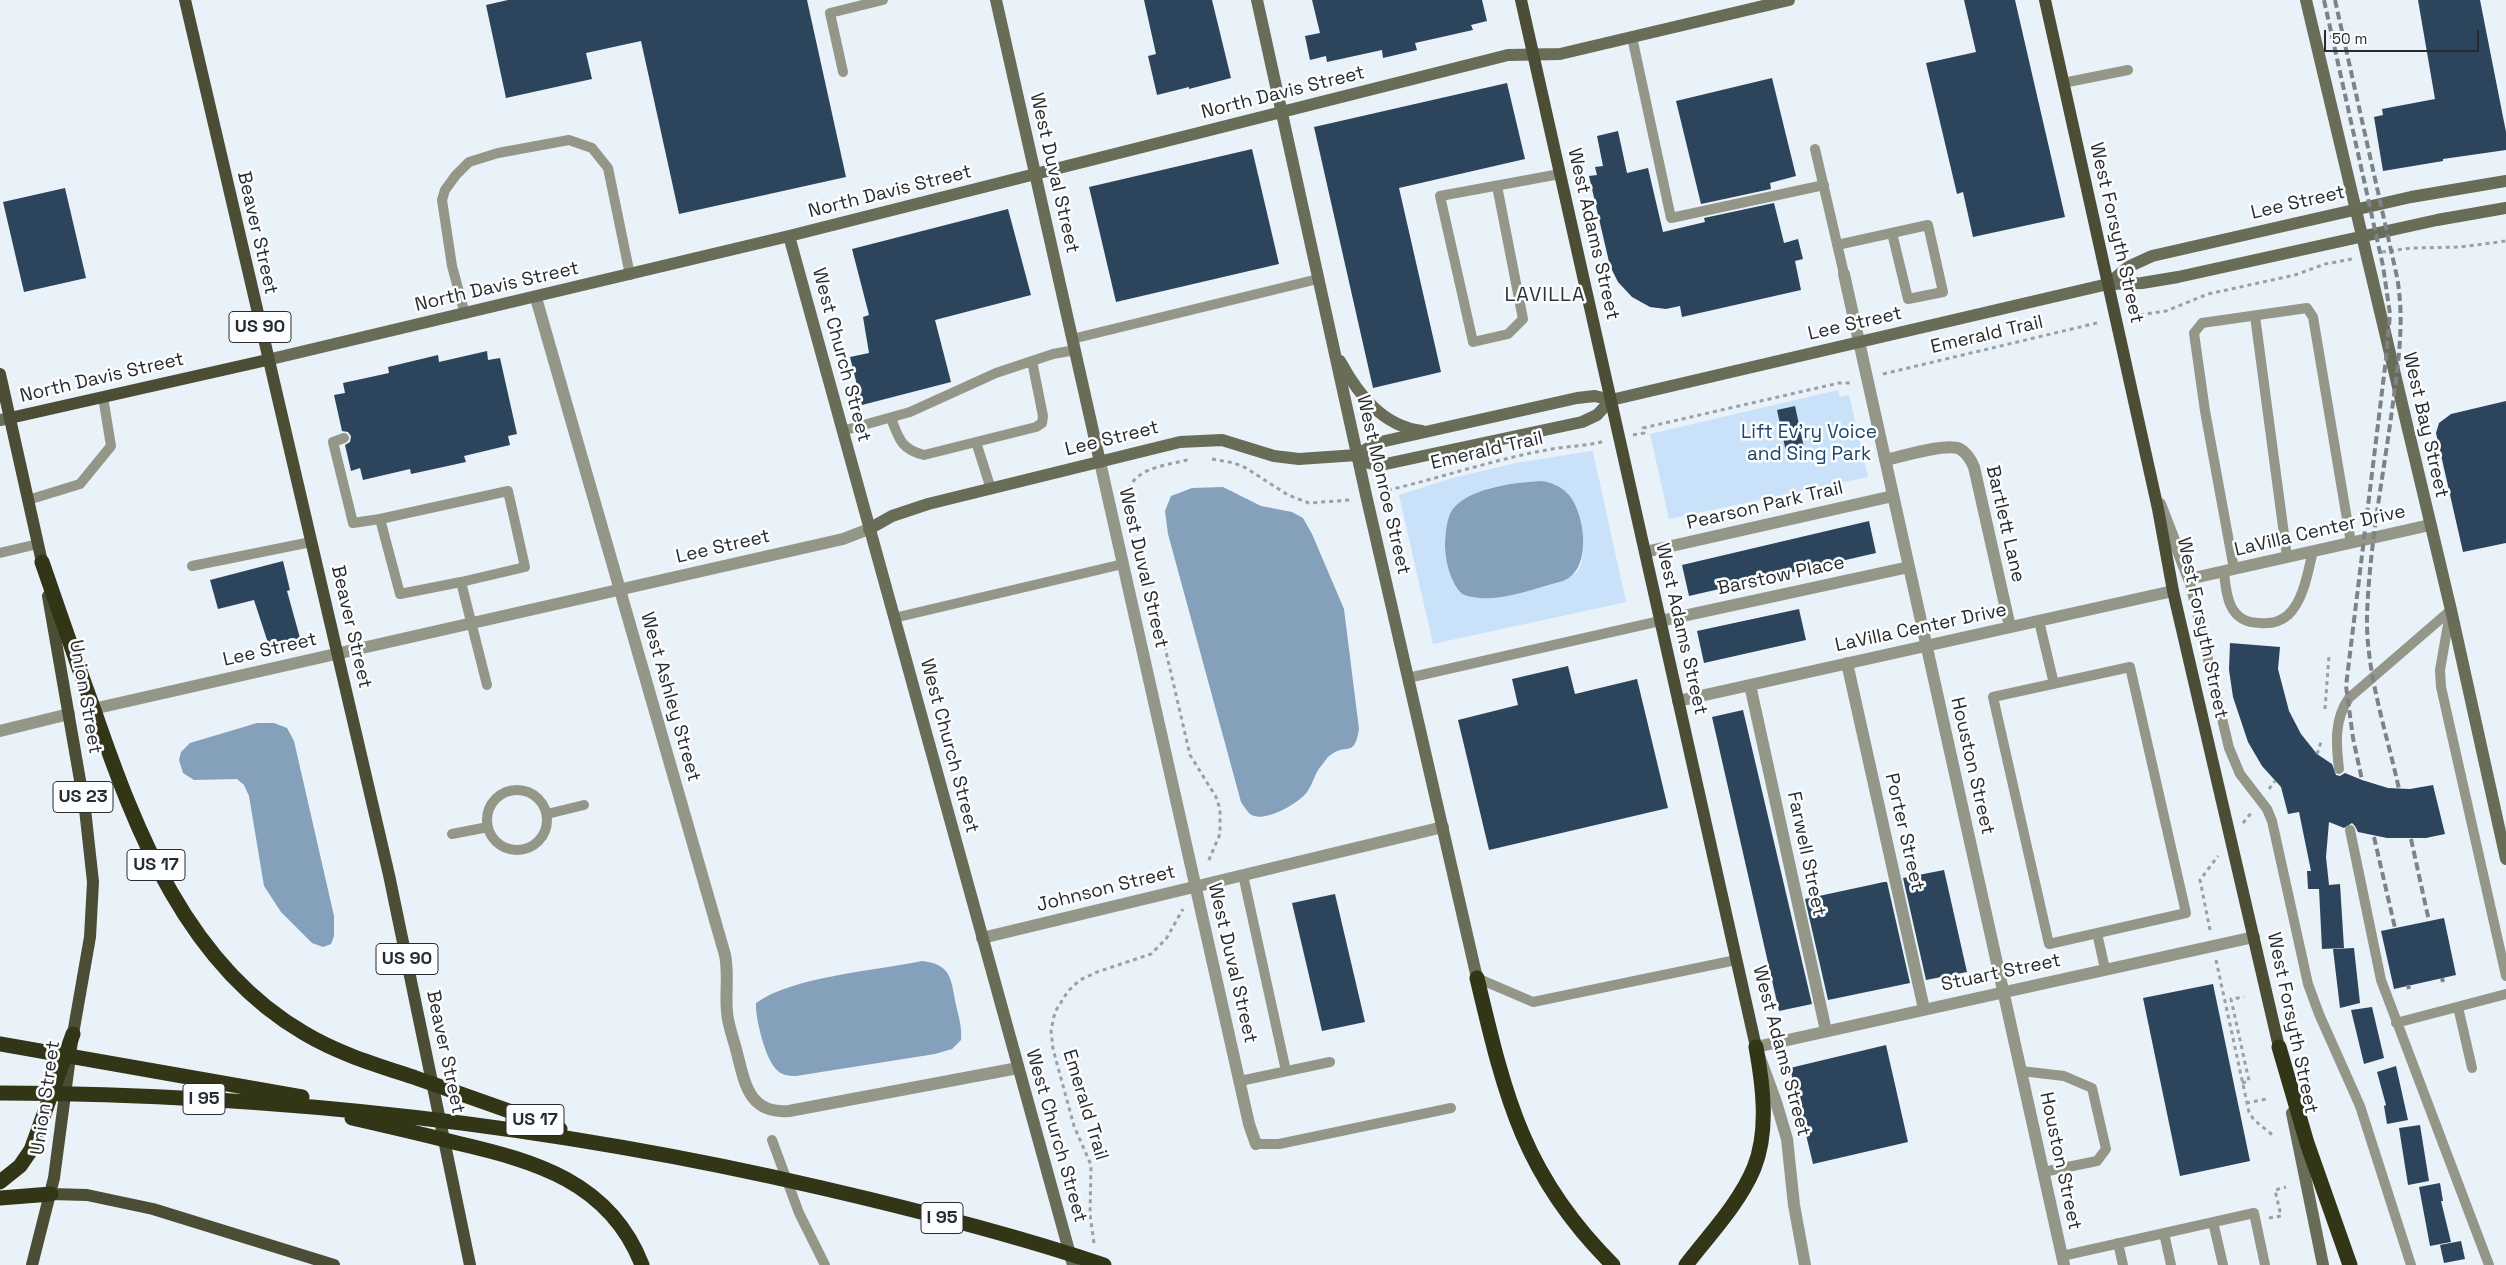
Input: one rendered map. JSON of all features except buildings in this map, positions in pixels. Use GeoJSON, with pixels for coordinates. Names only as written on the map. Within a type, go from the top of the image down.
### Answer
{"type":"FeatureCollection","features":[{"type":"Feature","properties":{"kind":"highway","name":"US 17"},"geometry":{"type":"LineString","coordinates":[[42,562],[127,803],[154,861],[178,903],[219,961],[250,994],[297,1029],[346,1054],[598,1143]]}},
{"type":"Feature","properties":{"kind":"highway"},"geometry":{"type":"LineString","coordinates":[[1478,978],[1502,1080],[1514,1118],[1530,1153],[1570,1217],[1613,1265]]}},
{"type":"Feature","properties":{"kind":"highway"},"geometry":{"type":"LineString","coordinates":[[0,1182],[20,1166],[31,1150],[73,1034]]}},
{"type":"Feature","properties":{"kind":"highway"},"geometry":{"type":"LineString","coordinates":[[0,1044],[402,1115]]}},
{"type":"Feature","properties":{"kind":"highway"},"geometry":{"type":"LineString","coordinates":[[1686,1265],[1737,1198],[1754,1166],[1760,1148],[1763,1108],[1756,1047]]}},
{"type":"Feature","properties":{"kind":"highway"},"geometry":{"type":"LineString","coordinates":[[2279,1047],[2309,1152],[2350,1265]]}},
{"type":"Feature","properties":{"kind":"highway","name":"I 95"},"geometry":{"type":"LineString","coordinates":[[0,1093],[107,1094],[300,1106],[476,1124],[598,1143],[731,1167],[844,1193],[1040,1245],[1104,1265]]}},
{"type":"Feature","properties":{"kind":"highway"},"geometry":{"type":"LineString","coordinates":[[300,1106],[481,1148],[554,1172],[586,1191],[600,1203],[623,1229],[642,1265]]}},
{"type":"Feature","properties":{"kind":"highway"},"geometry":{"type":"LineString","coordinates":[[0,1198],[51,1194]]}},
{"type":"Feature","properties":{"kind":"highway"},"geometry":{"type":"LineString","coordinates":[[1040,1245],[1073,1265]]}},
{"type":"Feature","properties":{"kind":"main road","name":"Beaver Street"},"geometry":{"type":"LineString","coordinates":[[185,0],[267,360],[338,654],[397,912],[470,1265]]}},
{"type":"Feature","properties":{"kind":"main road","name":"West Adams Street"},"geometry":{"type":"LineString","coordinates":[[1521,0],[1756,1047]]}},
{"type":"Feature","properties":{"kind":"main road","name":"West Forsyth Street"},"geometry":{"type":"LineString","coordinates":[[2045,0],[2154,488],[2173,591],[2279,1047]]}},
{"type":"Feature","properties":{"kind":"main road","name":"North Davis Street"},"geometry":{"type":"LineString","coordinates":[[5,419],[267,360]]}},
{"type":"Feature","properties":{"kind":"main road","name":"Union Street"},"geometry":{"type":"LineString","coordinates":[[0,374],[5,419],[28,500],[42,562],[90,845],[93,882],[90,937],[73,1034],[51,1194],[32,1265]]}},
{"type":"Feature","properties":{"kind":"main road"},"geometry":{"type":"LineString","coordinates":[[51,1194],[87,1195],[153,1209],[334,1265]]}},
{"type":"Feature","properties":{"kind":"street","name":"West Duval Street"},"geometry":{"type":"LineString","coordinates":[[996,0],[1195,886],[1256,1144]]}},
{"type":"Feature","properties":{"kind":"street","name":"West Monroe Street"},"geometry":{"type":"LineString","coordinates":[[1257,0],[1357,455],[1478,978]]}},
{"type":"Feature","properties":{"kind":"street","name":"West Bay Street"},"geometry":{"type":"LineString","coordinates":[[2306,0],[2450,610],[2506,859]]}},
{"type":"Feature","properties":{"kind":"street","name":"North Davis Street"},"geometry":{"type":"LineString","coordinates":[[267,360],[536,298],[789,236],[1508,55],[1560,54],[1782,1]]}},
{"type":"Feature","properties":{"kind":"street","name":"Lee Street"},"geometry":{"type":"LineString","coordinates":[[2108,284],[2128,267],[2152,256],[2424,194],[2506,181]]}},
{"type":"Feature","properties":{"kind":"street","name":"Lee Street"},"geometry":{"type":"LineString","coordinates":[[93,709],[843,539],[870,529],[909,510],[1180,442],[1201,439],[1229,442],[1286,459],[1357,455],[1376,443],[1577,398],[1595,396],[1611,400],[2108,284],[2142,283],[2178,277],[2437,220],[2506,208]]}},
{"type":"Feature","properties":{"kind":"street","name":"West Church Street"},"geometry":{"type":"LineString","coordinates":[[789,236],[1073,1265]]}},
{"type":"Feature","properties":{"kind":"street","name":"Houston Street"},"geometry":{"type":"LineString","coordinates":[[1844,274],[2063,1261]]}},
{"type":"Feature","properties":{"kind":"street","name":"West Ashley Street"},"geometry":{"type":"LineString","coordinates":[[536,298],[725,955],[728,972],[727,1014],[745,1083],[750,1094],[760,1104],[770,1110],[789,1111],[1018,1068]]}},
{"type":"Feature","properties":{"kind":"street"},"geometry":{"type":"LineString","coordinates":[[1333,348],[1350,378],[1371,406],[1395,424],[1427,432]]}},
{"type":"Feature","properties":{"kind":"street","name":"Lee Street"},"geometry":{"type":"LineString","coordinates":[[1357,455],[1369,463],[1381,465],[1446,453],[1582,422],[1597,415],[1611,400]]}},
{"type":"Feature","properties":{"kind":"street","name":"Bartlett Lane"},"geometry":{"type":"LineString","coordinates":[[1885,460],[1953,447],[1960,449],[1972,461],[2010,627]]}},
{"type":"Feature","properties":{"kind":"street"},"geometry":{"type":"LineString","coordinates":[[2154,488],[2189,579]]}},
{"type":"Feature","properties":{"kind":"street","name":"Pearson Park Trail"},"geometry":{"type":"LineString","coordinates":[[1645,552],[1893,496]]}},
{"type":"Feature","properties":{"kind":"street","name":"LaVilla Center Drive"},"geometry":{"type":"LineString","coordinates":[[2189,579],[2430,525]]}},
{"type":"Feature","properties":{"kind":"street","name":"Barstow Place"},"geometry":{"type":"LineString","coordinates":[[1660,621],[1909,567]]}},
{"type":"Feature","properties":{"kind":"street","name":"LaVilla Center Drive"},"geometry":{"type":"LineString","coordinates":[[1678,701],[2173,591]]}},
{"type":"Feature","properties":{"kind":"street","name":"Porter Street"},"geometry":{"type":"LineString","coordinates":[[1847,663],[1924,1009]]}},
{"type":"Feature","properties":{"kind":"street","name":"Farwell Street"},"geometry":{"type":"LineString","coordinates":[[1750,685],[1826,1031]]}},
{"type":"Feature","properties":{"kind":"street"},"geometry":{"type":"LineString","coordinates":[[0,731],[69,714]]}},
{"type":"Feature","properties":{"kind":"street","name":"Johnson Street"},"geometry":{"type":"LineString","coordinates":[[982,938],[1443,826]]}},
{"type":"Feature","properties":{"kind":"street","name":"Stuart Street"},"geometry":{"type":"LineString","coordinates":[[1756,1047],[2254,936]]}},
{"type":"Feature","properties":{"kind":"street","name":"West Adams Street"},"geometry":{"type":"LineString","coordinates":[[1756,1047],[1787,1139],[1794,1205],[1805,1265]]}},
{"type":"Feature","properties":{"kind":"street","name":"West Forsyth Street"},"geometry":{"type":"LineString","coordinates":[[2279,1047],[2323,1265]]}},
{"type":"Feature","properties":{"kind":"lane"},"geometry":{"type":"LineString","coordinates":[[843,72],[830,13],[883,0]]}},
{"type":"Feature","properties":{"kind":"lane"},"geometry":{"type":"LineString","coordinates":[[1632,36],[1672,218],[1824,185]]}},
{"type":"Feature","properties":{"kind":"lane"},"geometry":{"type":"LineString","coordinates":[[2063,83],[2128,70]]}},
{"type":"Feature","properties":{"kind":"lane"},"geometry":{"type":"LineString","coordinates":[[465,314],[452,266],[442,200],[456,175],[469,162],[498,152],[569,140],[592,148],[608,168],[630,275]]}},
{"type":"Feature","properties":{"kind":"lane"},"geometry":{"type":"LineString","coordinates":[[1815,149],[1844,274]]}},
{"type":"Feature","properties":{"kind":"lane"},"geometry":{"type":"LineString","coordinates":[[1497,186],[1523,319],[1508,334],[1473,342],[1440,196],[1560,174]]}},
{"type":"Feature","properties":{"kind":"lane"},"geometry":{"type":"LineString","coordinates":[[1837,245],[1928,225],[1943,292],[1908,299],[1892,233]]}},
{"type":"Feature","properties":{"kind":"lane"},"geometry":{"type":"LineString","coordinates":[[842,431],[891,418],[946,398],[996,373],[1073,344],[1318,279]]}},
{"type":"Feature","properties":{"kind":"lane"},"geometry":{"type":"LineString","coordinates":[[2313,551],[2298,601],[2288,615],[2272,624],[2250,623],[2234,614],[2226,595],[2229,570],[2194,333],[2202,323],[2307,308],[2313,317],[2351,543]]}},
{"type":"Feature","properties":{"kind":"lane"},"geometry":{"type":"LineString","coordinates":[[2255,316],[2287,557]]}},
{"type":"Feature","properties":{"kind":"lane"},"geometry":{"type":"LineString","coordinates":[[891,418],[899,440],[908,450],[924,455],[1036,427],[1042,423],[1043,416],[1032,361]]}},
{"type":"Feature","properties":{"kind":"lane"},"geometry":{"type":"LineString","coordinates":[[28,500],[80,484],[110,446],[103,397]]}},
{"type":"Feature","properties":{"kind":"lane"},"geometry":{"type":"LineString","coordinates":[[344,438],[333,442],[353,523],[380,519],[508,490],[525,567],[400,594],[380,519]]}},
{"type":"Feature","properties":{"kind":"lane"},"geometry":{"type":"LineString","coordinates":[[976,442],[991,489]]}},
{"type":"Feature","properties":{"kind":"lane"},"geometry":{"type":"LineString","coordinates":[[192,566],[311,542]]}},
{"type":"Feature","properties":{"kind":"lane"},"geometry":{"type":"LineString","coordinates":[[0,552],[38,544]]}},
{"type":"Feature","properties":{"kind":"lane"},"geometry":{"type":"LineString","coordinates":[[894,618],[1123,564]]}},
{"type":"Feature","properties":{"kind":"lane"},"geometry":{"type":"LineString","coordinates":[[2189,579],[2228,748],[2240,774],[2267,809],[2272,821],[2308,984],[2319,1014],[2360,1106],[2411,1265]]}},
{"type":"Feature","properties":{"kind":"lane"},"geometry":{"type":"LineString","coordinates":[[461,582],[487,686]]}},
{"type":"Feature","properties":{"kind":"lane"},"geometry":{"type":"LineString","coordinates":[[2339,769],[2337,729],[2341,712],[2349,698],[2450,610]]}},
{"type":"Feature","properties":{"kind":"lane"},"geometry":{"type":"LineString","coordinates":[[2450,610],[2440,670],[2441,687],[2506,976]]}},
{"type":"Feature","properties":{"kind":"lane"},"geometry":{"type":"LineString","coordinates":[[1408,678],[1660,621]]}},
{"type":"Feature","properties":{"kind":"lane"},"geometry":{"type":"LineString","coordinates":[[2039,621],[2054,684]]}},
{"type":"Feature","properties":{"kind":"lane"},"geometry":{"type":"LineString","coordinates":[[2130,667],[2186,913],[2048,944],[1993,697],[2054,684],[2130,667]]}},
{"type":"Feature","properties":{"kind":"lane"},"geometry":{"type":"LineString","coordinates":[[520,790],[538,798],[547,814],[546,830],[543,837],[537,844],[523,850],[505,848],[491,836],[488,827],[490,808],[502,794],[511,791],[520,790]]}},
{"type":"Feature","properties":{"kind":"lane"},"geometry":{"type":"LineString","coordinates":[[547,814],[584,805]]}},
{"type":"Feature","properties":{"kind":"lane"},"geometry":{"type":"LineString","coordinates":[[452,834],[488,827]]}},
{"type":"Feature","properties":{"kind":"lane"},"geometry":{"type":"LineString","coordinates":[[2350,830],[2372,945],[2381,980],[2489,1265]]}},
{"type":"Feature","properties":{"kind":"lane"},"geometry":{"type":"LineString","coordinates":[[1243,875],[1286,1071]]}},
{"type":"Feature","properties":{"kind":"lane"},"geometry":{"type":"LineString","coordinates":[[2097,933],[2104,969]]}},
{"type":"Feature","properties":{"kind":"lane"},"geometry":{"type":"LineString","coordinates":[[1478,978],[1533,1002],[1736,960]]}},
{"type":"Feature","properties":{"kind":"lane"},"geometry":{"type":"LineString","coordinates":[[2396,1022],[2506,994]]}},
{"type":"Feature","properties":{"kind":"lane"},"geometry":{"type":"LineString","coordinates":[[2458,1007],[2472,1068]]}},
{"type":"Feature","properties":{"kind":"lane"},"geometry":{"type":"LineString","coordinates":[[1240,1081],[1330,1062]]}},
{"type":"Feature","properties":{"kind":"lane"},"geometry":{"type":"LineString","coordinates":[[2021,1070],[2064,1076],[2092,1088],[2106,1149],[2097,1161],[2044,1172]]}},
{"type":"Feature","properties":{"kind":"lane"},"geometry":{"type":"LineString","coordinates":[[1256,1144],[1279,1144],[1451,1108]]}},
{"type":"Feature","properties":{"kind":"lane"},"geometry":{"type":"LineString","coordinates":[[772,1140],[798,1213],[825,1265]]}},
{"type":"Feature","properties":{"kind":"lane"},"geometry":{"type":"LineString","coordinates":[[2063,1261],[2118,1244],[2254,1213],[2265,1265]]}},
{"type":"Feature","properties":{"kind":"lane"},"geometry":{"type":"LineString","coordinates":[[2214,1222],[2223,1265]]}},
{"type":"Feature","properties":{"kind":"lane"},"geometry":{"type":"LineString","coordinates":[[2164,1233],[2171,1265]]}},
{"type":"Feature","properties":{"kind":"lane"},"geometry":{"type":"LineString","coordinates":[[2118,1244],[2123,1265]]}},
{"type":"Feature","properties":{"kind":"path"},"geometry":{"type":"LineString","coordinates":[[2390,250],[2448,248],[2506,241]]}},
{"type":"Feature","properties":{"kind":"path"},"geometry":{"type":"LineString","coordinates":[[2138,315],[2166,311],[2208,294],[2295,275],[2342,261]]}},
{"type":"Feature","properties":{"kind":"path","name":"Emerald Trail"},"geometry":{"type":"LineString","coordinates":[[1879,375],[2101,322]]}},
{"type":"Feature","properties":{"kind":"path"},"geometry":{"type":"LineString","coordinates":[[1644,433],[1643,428],[1839,384],[1856,383]]}},
{"type":"Feature","properties":{"kind":"path","name":"Emerald Trail"},"geometry":{"type":"LineString","coordinates":[[1386,491],[1486,464],[1554,449],[1596,444]]}},
{"type":"Feature","properties":{"kind":"path"},"geometry":{"type":"LineString","coordinates":[[1130,514],[1129,489],[1137,475],[1149,470],[1196,459]]}},
{"type":"Feature","properties":{"kind":"path"},"geometry":{"type":"LineString","coordinates":[[1208,459],[1234,463],[1246,468],[1288,495],[1309,503],[1348,500]]}},
{"type":"Feature","properties":{"kind":"path"},"geometry":{"type":"LineString","coordinates":[[1136,541],[1147,570],[1190,756],[1216,797],[1220,810],[1220,834],[1205,868]]}},
{"type":"Feature","properties":{"kind":"path"},"geometry":{"type":"LineString","coordinates":[[2325,710],[2330,656]]}},
{"type":"Feature","properties":{"kind":"path"},"geometry":{"type":"LineString","coordinates":[[2317,754],[2322,739]]}},
{"type":"Feature","properties":{"kind":"path"},"geometry":{"type":"LineString","coordinates":[[2264,796],[2275,781]]}},
{"type":"Feature","properties":{"kind":"path"},"geometry":{"type":"LineString","coordinates":[[2240,827],[2258,804]]}},
{"type":"Feature","properties":{"kind":"path"},"geometry":{"type":"LineString","coordinates":[[2212,937],[2200,880],[2223,850]]}},
{"type":"Feature","properties":{"kind":"path","name":"Emerald Trail"},"geometry":{"type":"LineString","coordinates":[[1094,1246],[1091,1226],[1091,1165],[1071,1118],[1053,1049],[1051,1030],[1055,1012],[1063,997],[1080,980],[1097,972],[1152,954],[1166,939],[1186,904]]}},
{"type":"Feature","properties":{"kind":"path"},"geometry":{"type":"LineString","coordinates":[[2215,956],[2246,1103],[2254,1120],[2275,1136]]}},
{"type":"Feature","properties":{"kind":"path"},"geometry":{"type":"LineString","coordinates":[[2242,1083],[2249,1081],[2231,999],[2244,997]]}},
{"type":"Feature","properties":{"kind":"path"},"geometry":{"type":"LineString","coordinates":[[2246,1103],[2267,1099]]}},
{"type":"Feature","properties":{"kind":"path"},"geometry":{"type":"LineString","coordinates":[[2256,1221],[2281,1216],[2275,1190],[2286,1187]]}},
{"type":"Feature","properties":{"kind":"green space","name":"Lift Ev’ry Voice and Sing Park"},"geometry":{"type":"Polygon","coordinates":[[[1838,390],[1840,397],[1849,395],[1868,477],[1669,519],[1650,434],[1838,390]]]}},
{"type":"Feature","properties":{"kind":"green space"},"geometry":{"type":"Polygon","coordinates":[[[1593,452],[1626,602],[1433,644],[1399,495],[1453,478],[1516,463],[1593,452]],[[1542,481],[1502,486],[1481,491],[1464,500],[1455,510],[1445,533],[1445,546],[1450,572],[1462,594],[1487,596],[1522,592],[1556,583],[1569,578],[1577,572],[1583,556],[1583,535],[1575,505],[1565,491],[1554,484],[1542,481]]]}},
{"type":"Feature","properties":{"kind":"shaded area"},"geometry":{"type":"Polygon","coordinates":[[[1542,481],[1557,485],[1563,489],[1575,504],[1579,515],[1583,541],[1582,554],[1579,566],[1573,575],[1563,581],[1512,595],[1486,598],[1462,594],[1452,579],[1448,567],[1445,544],[1450,514],[1456,505],[1478,492],[1491,488],[1542,481]]]}},
{"type":"Feature","properties":{"kind":"shaded area"},"geometry":{"type":"Polygon","coordinates":[[[1223,487],[1261,506],[1292,512],[1303,518],[1312,534],[1344,609],[1359,729],[1355,744],[1328,757],[1303,797],[1281,811],[1264,816],[1250,814],[1241,802],[1168,534],[1165,511],[1171,496],[1192,488],[1223,487]]]}},
{"type":"Feature","properties":{"kind":"shaded area"},"geometry":{"type":"Polygon","coordinates":[[[257,723],[274,723],[287,728],[294,741],[334,916],[334,936],[331,944],[323,947],[312,943],[281,912],[264,886],[249,796],[244,785],[237,779],[194,780],[183,773],[179,760],[181,752],[190,743],[257,723]]]}},
{"type":"Feature","properties":{"kind":"shaded area"},"geometry":{"type":"Polygon","coordinates":[[[922,961],[932,963],[945,970],[951,981],[961,1035],[961,1040],[952,1049],[935,1054],[796,1076],[784,1075],[771,1063],[761,1037],[756,1003],[791,986],[813,980],[922,961]]]}},
{"type":"Feature","properties":{"kind":"railway"},"geometry":{"type":"LineString","coordinates":[[2324,0],[2383,266],[2390,314],[2346,686],[2353,738],[2362,780]]}},
{"type":"Feature","properties":{"kind":"railway"},"geometry":{"type":"LineString","coordinates":[[2335,0],[2397,277],[2399,294],[2401,327],[2398,360],[2373,539],[2367,617],[2370,660],[2374,682],[2399,789]]}},
{"type":"Feature","properties":{"kind":"railway"},"geometry":{"type":"LineString","coordinates":[[2374,837],[2395,928]]}},
{"type":"Feature","properties":{"kind":"railway"},"geometry":{"type":"LineString","coordinates":[[2411,839],[2429,921]]}},
{"type":"Feature","properties":{"kind":"railway"},"geometry":{"type":"LineString","coordinates":[[2442,978],[2443,982]]}},
{"type":"Feature","properties":{"kind":"railway"},"geometry":{"type":"LineString","coordinates":[[2408,985],[2409,989]]}},
{"type":"Feature","properties":{"kind":"district","name":"LAVILLA"},"geometry":{"type":"Point","coordinates":[1545,296]}}]}
